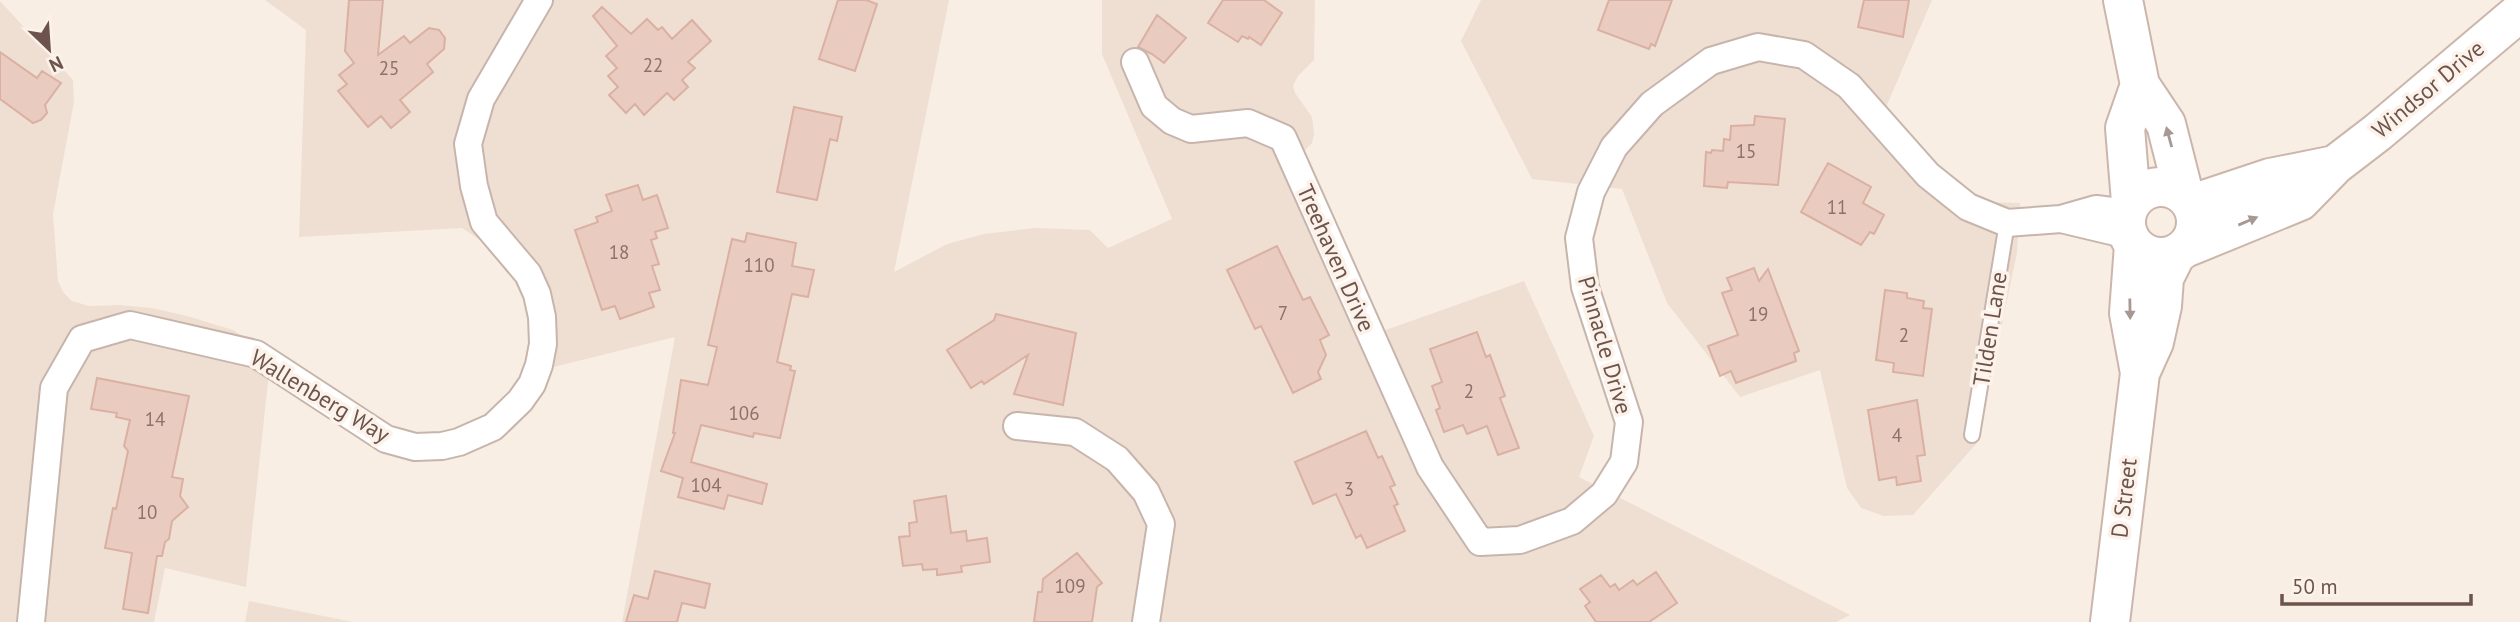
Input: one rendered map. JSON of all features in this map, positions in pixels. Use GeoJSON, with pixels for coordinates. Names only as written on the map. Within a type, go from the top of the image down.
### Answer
{"type":"FeatureCollection","features":[{"type":"Feature","properties":{"kind":"street","name":"Wallenberg Way"},"geometry":{"type":"LineString","coordinates":[[31,622],[54,388],[82,339],[130,325],[256,354],[386,439],[415,447],[442,446],[477,435],[493,426],[520,401],[532,384],[543,344],[537,294],[528,274],[484,222],[474,186],[468,144],[481,99],[539,0]]}},
{"type":"Feature","properties":{"kind":"street"},"geometry":{"type":"LineString","coordinates":[[2123,0],[2140,85],[2166,124],[2188,199],[2196,215],[2193,239],[2181,251],[2165,258],[2143,253],[2130,224],[2140,194],[2150,188],[2162,186],[2174,189],[2188,199]]}},
{"type":"Feature","properties":{"kind":"street","name":"Windsor Drive"},"geometry":{"type":"LineString","coordinates":[[2181,251],[2300,201],[2335,165],[2520,12]]}},
{"type":"Feature","properties":{"kind":"street","name":"Pinnacle Drive"},"geometry":{"type":"LineString","coordinates":[[1480,542],[1520,540],[1572,521],[1604,494],[1624,462],[1629,422],[1585,287],[1579,238],[1591,192],[1614,147],[1652,104],[1711,61],[1758,47],[1804,55],[1849,86],[1928,175],[1968,207],[2007,223],[2062,219],[2096,209],[2130,224]]}},
{"type":"Feature","properties":{"kind":"street","name":"Treehaven Drive"},"geometry":{"type":"LineString","coordinates":[[1135,62],[1154,106],[1172,121],[1191,129],[1248,123],[1283,138],[1430,467],[1480,542]]}},
{"type":"Feature","properties":{"kind":"street","name":"D Street"},"geometry":{"type":"LineString","coordinates":[[2110,622],[2140,373],[2129,313],[2130,224],[2125,128],[2140,85]]}},
{"type":"Feature","properties":{"kind":"street","name":"Windsor Drive"},"geometry":{"type":"LineString","coordinates":[[2188,199],[2335,165]]}},
{"type":"Feature","properties":{"kind":"street","name":"D Street"},"geometry":{"type":"LineString","coordinates":[[2140,373],[2154,342],[2162,306],[2164,278],[2181,251]]}},
{"type":"Feature","properties":{"kind":"street"},"geometry":{"type":"LineString","coordinates":[[1017,426],[1075,432],[1117,459],[1146,492],[1161,524],[1146,622]]}},
{"type":"Feature","properties":{"kind":"lane","name":"Tilden Lane"},"geometry":{"type":"LineString","coordinates":[[1972,435],[2007,223]]}},
{"type":"Feature","properties":{"kind":"shaded area"},"geometry":{"type":"Polygon","coordinates":[[[265,0],[949,0],[894,272],[947,244],[984,234],[1034,228],[1090,230],[1108,248],[1172,219],[1102,54],[1102,0],[1315,0],[1314,60],[1298,76],[1293,86],[1312,117],[1314,134],[1312,143],[1301,154],[1380,332],[1524,281],[1594,436],[1579,477],[1850,615],[1836,622],[622,622],[675,337],[521,375],[531,344],[531,320],[526,298],[511,272],[489,246],[462,228],[299,237],[306,30],[265,0]]]}},
{"type":"Feature","properties":{"kind":"shaded area"},"geometry":{"type":"Polygon","coordinates":[[[1481,0],[1932,0],[1887,105],[1900,132],[1957,186],[1989,202],[2020,203],[2017,253],[1977,443],[1913,515],[1884,516],[1861,508],[1847,488],[1820,370],[1740,397],[1667,303],[1622,189],[1532,179],[1461,41],[1481,0]]]}},
{"type":"Feature","properties":{"kind":"shaded area"},"geometry":{"type":"Polygon","coordinates":[[[0,1],[73,80],[74,102],[53,214],[58,281],[63,292],[72,301],[89,306],[152,308],[187,316],[233,330],[271,354],[246,587],[165,568],[154,622],[0,622],[0,1]]]}},
{"type":"Feature","properties":{"kind":"shaded area"},"geometry":{"type":"Polygon","coordinates":[[[249,601],[353,622],[245,622],[249,601]]]}},
{"type":"Feature","properties":{"kind":"building"},"geometry":{"type":"Polygon","coordinates":[[[349,0],[383,0],[378,55],[404,36],[410,43],[429,28],[439,30],[445,38],[444,49],[427,64],[433,72],[400,100],[410,112],[391,128],[381,116],[368,127],[338,91],[347,84],[339,75],[354,63],[345,51],[349,0]]]}},
{"type":"Feature","properties":{"kind":"building"},"geometry":{"type":"Polygon","coordinates":[[[838,0],[866,0],[877,4],[855,71],[819,59],[838,0]]]}},
{"type":"Feature","properties":{"kind":"building"},"geometry":{"type":"Polygon","coordinates":[[[1223,0],[1264,0],[1282,13],[1261,45],[1242,36],[1238,42],[1208,23],[1223,0]]]}},
{"type":"Feature","properties":{"kind":"building"},"geometry":{"type":"Polygon","coordinates":[[[1609,0],[1672,0],[1655,46],[1651,44],[1649,49],[1598,30],[1609,0]]]}},
{"type":"Feature","properties":{"kind":"building"},"geometry":{"type":"Polygon","coordinates":[[[1864,0],[1909,0],[1903,37],[1858,27],[1864,0]]]}},
{"type":"Feature","properties":{"kind":"building"},"geometry":{"type":"Polygon","coordinates":[[[602,7],[631,34],[647,19],[658,30],[662,27],[672,39],[692,20],[711,41],[688,62],[695,68],[682,80],[688,87],[674,100],[667,93],[644,115],[635,104],[626,113],[609,95],[618,87],[608,76],[617,68],[606,56],[617,46],[593,16],[602,7]]]}},
{"type":"Feature","properties":{"kind":"building"},"geometry":{"type":"Polygon","coordinates":[[[1157,15],[1186,38],[1164,63],[1138,47],[1157,15]]]}},
{"type":"Feature","properties":{"kind":"building"},"geometry":{"type":"Polygon","coordinates":[[[0,52],[37,78],[42,71],[61,83],[45,105],[47,113],[41,120],[33,123],[0,99],[0,52]]]}},
{"type":"Feature","properties":{"kind":"building"},"geometry":{"type":"Polygon","coordinates":[[[794,107],[842,117],[837,141],[830,139],[817,200],[777,192],[794,107]]]}},
{"type":"Feature","properties":{"kind":"building"},"geometry":{"type":"Polygon","coordinates":[[[1755,116],[1785,119],[1778,185],[1728,182],[1727,188],[1704,186],[1706,152],[1723,151],[1724,139],[1730,140],[1731,126],[1754,125],[1755,116]]]}},
{"type":"Feature","properties":{"kind":"building"},"geometry":{"type":"Polygon","coordinates":[[[1828,163],[1871,187],[1863,203],[1884,215],[1874,234],[1870,232],[1861,245],[1801,212],[1828,163]]]}},
{"type":"Feature","properties":{"kind":"building"},"geometry":{"type":"Polygon","coordinates":[[[638,185],[643,200],[657,195],[668,228],[655,232],[657,238],[651,240],[659,264],[652,266],[660,290],[649,293],[654,307],[620,319],[615,306],[602,310],[575,230],[598,222],[596,217],[612,211],[606,195],[638,185]]]}},
{"type":"Feature","properties":{"kind":"building"},"geometry":{"type":"Polygon","coordinates":[[[747,233],[796,243],[792,266],[814,270],[808,297],[792,294],[777,362],[791,366],[790,370],[795,371],[780,438],[754,433],[753,437],[701,425],[691,462],[767,484],[762,504],[728,495],[724,509],[678,497],[683,478],[661,471],[675,433],[681,380],[708,385],[717,347],[708,345],[732,239],[745,242],[747,233]]]}},
{"type":"Feature","properties":{"kind":"building"},"geometry":{"type":"Polygon","coordinates":[[[1277,246],[1303,300],[1310,297],[1329,335],[1320,340],[1326,355],[1318,372],[1321,379],[1293,393],[1261,326],[1255,329],[1227,270],[1277,246]]]}},
{"type":"Feature","properties":{"kind":"building"},"geometry":{"type":"Polygon","coordinates":[[[1754,268],[1759,281],[1768,269],[1799,351],[1794,353],[1796,361],[1736,383],[1731,371],[1720,376],[1708,346],[1738,335],[1722,293],[1732,290],[1727,278],[1754,268]]]}},
{"type":"Feature","properties":{"kind":"building"},"geometry":{"type":"Polygon","coordinates":[[[1885,290],[1907,293],[1907,298],[1924,301],[1923,308],[1932,309],[1923,376],[1893,372],[1894,363],[1876,360],[1885,290]]]}},
{"type":"Feature","properties":{"kind":"building"},"geometry":{"type":"Polygon","coordinates":[[[996,314],[1076,333],[1063,405],[1014,394],[1028,355],[984,384],[982,381],[971,388],[947,350],[994,320],[996,314]]]}},
{"type":"Feature","properties":{"kind":"building"},"geometry":{"type":"Polygon","coordinates":[[[1477,332],[1486,357],[1490,355],[1505,396],[1500,398],[1519,448],[1498,455],[1487,426],[1467,434],[1463,425],[1444,432],[1436,410],[1440,408],[1432,386],[1442,382],[1430,349],[1477,332]]]}},
{"type":"Feature","properties":{"kind":"building"},"geometry":{"type":"Polygon","coordinates":[[[97,378],[189,396],[172,477],[183,479],[180,496],[188,507],[172,521],[162,556],[157,556],[148,613],[123,609],[132,553],[105,548],[128,451],[124,446],[130,420],[116,417],[117,413],[91,409],[97,378]]]}},
{"type":"Feature","properties":{"kind":"building"},"geometry":{"type":"Polygon","coordinates":[[[1917,400],[1925,455],[1917,456],[1921,481],[1897,485],[1896,477],[1879,480],[1868,410],[1917,400]]]}},
{"type":"Feature","properties":{"kind":"building"},"geometry":{"type":"Polygon","coordinates":[[[1366,431],[1378,458],[1382,456],[1395,485],[1390,487],[1398,504],[1394,506],[1405,531],[1367,548],[1361,535],[1356,538],[1336,494],[1313,504],[1295,462],[1366,431]]]}},
{"type":"Feature","properties":{"kind":"building"},"geometry":{"type":"Polygon","coordinates":[[[946,496],[951,533],[966,531],[967,541],[987,538],[990,562],[961,566],[962,572],[937,575],[937,569],[923,570],[922,564],[903,566],[899,537],[910,536],[909,523],[917,522],[914,501],[946,496]]]}},
{"type":"Feature","properties":{"kind":"building"},"geometry":{"type":"Polygon","coordinates":[[[1077,553],[1102,583],[1097,587],[1092,622],[1034,622],[1038,592],[1042,592],[1043,579],[1077,553]]]}},
{"type":"Feature","properties":{"kind":"building"},"geometry":{"type":"Polygon","coordinates":[[[655,571],[710,584],[705,608],[682,603],[677,622],[626,622],[634,595],[648,599],[655,571]]]}},
{"type":"Feature","properties":{"kind":"building"},"geometry":{"type":"Polygon","coordinates":[[[1656,572],[1677,603],[1649,622],[1596,622],[1585,606],[1590,602],[1580,589],[1601,575],[1610,587],[1615,584],[1619,590],[1633,580],[1637,585],[1656,572]]]}}]}
